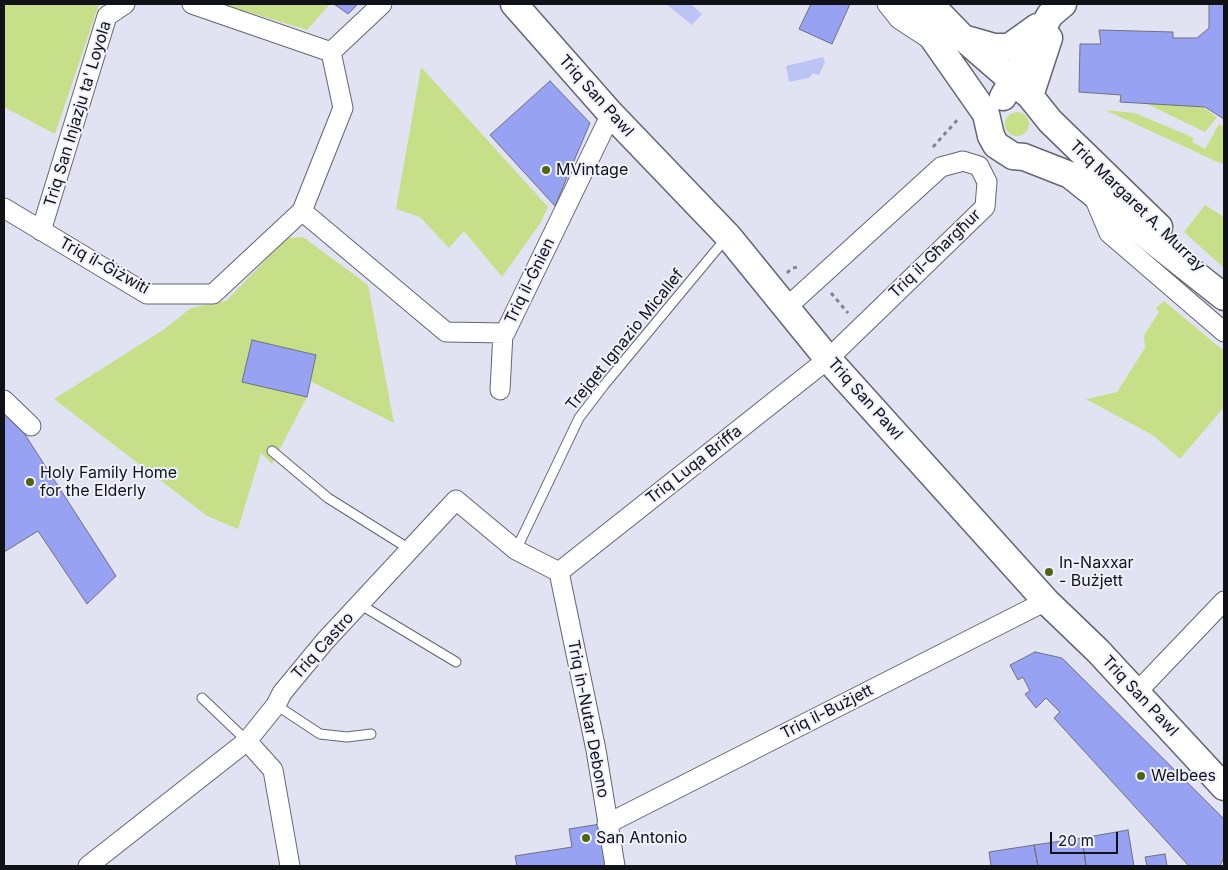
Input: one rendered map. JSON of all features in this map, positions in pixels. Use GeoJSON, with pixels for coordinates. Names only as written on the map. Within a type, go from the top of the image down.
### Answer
{"type":"FeatureCollection","features":[{"type":"Feature","properties":{"kind":"main road","name":"Triq San Pawl"},"geometry":{"type":"LineString","coordinates":[[514,4],[611,114],[728,236],[828,359],[1046,601],[1098,651],[1224,787]]}},
{"type":"Feature","properties":{"kind":"main road"},"geometry":{"type":"LineString","coordinates":[[909,4],[952,43],[1002,99]]}},
{"type":"Feature","properties":{"kind":"main road"},"geometry":{"type":"LineString","coordinates":[[930,4],[952,43],[1002,99]]}},
{"type":"Feature","properties":{"kind":"main road"},"geometry":{"type":"LineString","coordinates":[[952,43],[1009,47],[1027,37],[1058,8]]}},
{"type":"Feature","properties":{"kind":"main road"},"geometry":{"type":"LineString","coordinates":[[1002,99],[1039,64],[1058,8]]}},
{"type":"Feature","properties":{"kind":"main road","name":"Triq Margaret A. Murray"},"geometry":{"type":"LineString","coordinates":[[1224,290],[1050,121],[1002,99],[991,136],[996,145],[1004,152],[1024,157],[1070,175],[1224,297]]}},
{"type":"Feature","properties":{"kind":"main road","name":"Triq Margaret A. Murray"},"geometry":{"type":"LineString","coordinates":[[1024,157],[1043,144],[1050,121]]}},
{"type":"Feature","properties":{"kind":"street","name":"Triq San Injazju ta' Loyola"},"geometry":{"type":"LineString","coordinates":[[41,232],[107,16],[125,4]]}},
{"type":"Feature","properties":{"kind":"street"},"geometry":{"type":"LineString","coordinates":[[192,4],[330,52]]}},
{"type":"Feature","properties":{"kind":"street"},"geometry":{"type":"LineString","coordinates":[[330,52],[382,4]]}},
{"type":"Feature","properties":{"kind":"street"},"geometry":{"type":"LineString","coordinates":[[887,4],[899,19],[952,43]]}},
{"type":"Feature","properties":{"kind":"street"},"geometry":{"type":"LineString","coordinates":[[302,211],[343,108],[330,52]]}},
{"type":"Feature","properties":{"kind":"street","name":"Triq il-Ġnien"},"geometry":{"type":"LineString","coordinates":[[302,211],[446,332],[503,333],[611,114]]}},
{"type":"Feature","properties":{"kind":"street","name":"Triq il-Għargħur"},"geometry":{"type":"LineString","coordinates":[[786,307],[941,167],[963,161],[979,166],[986,182],[985,207],[828,359]]}},
{"type":"Feature","properties":{"kind":"street","name":"Triq Margaret A. Murray"},"geometry":{"type":"LineString","coordinates":[[1091,191],[1109,233],[1224,332]]}},
{"type":"Feature","properties":{"kind":"street","name":"Triq il-Ġiżwiti"},"geometry":{"type":"LineString","coordinates":[[4,208],[147,294],[212,294],[302,211]]}},
{"type":"Feature","properties":{"kind":"street"},"geometry":{"type":"LineString","coordinates":[[500,390],[503,333]]}},
{"type":"Feature","properties":{"kind":"street","name":"Triq Luqa Briffa"},"geometry":{"type":"LineString","coordinates":[[559,572],[828,359]]}},
{"type":"Feature","properties":{"kind":"street"},"geometry":{"type":"LineString","coordinates":[[4,400],[31,426]]}},
{"type":"Feature","properties":{"kind":"street","name":"Triq Castro"},"geometry":{"type":"LineString","coordinates":[[88,866],[247,742],[325,641],[361,605],[456,500],[516,550],[559,572]]}},
{"type":"Feature","properties":{"kind":"street","name":"Triq in-Nutar Debono"},"geometry":{"type":"LineString","coordinates":[[559,572],[596,750],[606,824],[615,866]]}},
{"type":"Feature","properties":{"kind":"street","name":"Triq il-Bużjett"},"geometry":{"type":"LineString","coordinates":[[606,824],[1046,601]]}},
{"type":"Feature","properties":{"kind":"street"},"geometry":{"type":"LineString","coordinates":[[1137,692],[1224,601]]}},
{"type":"Feature","properties":{"kind":"street"},"geometry":{"type":"LineString","coordinates":[[247,742],[273,770],[290,866]]}},
{"type":"Feature","properties":{"kind":"lane","name":"Trejqet Ignazio Micallef"},"geometry":{"type":"LineString","coordinates":[[516,550],[579,418],[728,236]]}},
{"type":"Feature","properties":{"kind":"lane"},"geometry":{"type":"LineString","coordinates":[[272,451],[328,498],[411,550]]}},
{"type":"Feature","properties":{"kind":"lane"},"geometry":{"type":"LineString","coordinates":[[361,605],[456,662]]}},
{"type":"Feature","properties":{"kind":"lane"},"geometry":{"type":"LineString","coordinates":[[202,698],[247,742]]}},
{"type":"Feature","properties":{"kind":"lane"},"geometry":{"type":"LineString","coordinates":[[279,699],[320,734],[347,737],[371,734]]}},
{"type":"Feature","properties":{"kind":"path"},"geometry":{"type":"LineString","coordinates":[[931,149],[1002,99]]}},
{"type":"Feature","properties":{"kind":"path"},"geometry":{"type":"LineString","coordinates":[[769,288],[792,268],[799,267],[818,280],[860,326]]}},
{"type":"Feature","properties":{"kind":"green space"},"geometry":{"type":"Polygon","coordinates":[[[4,4],[99,4],[55,134],[4,107],[4,4]]]}},
{"type":"Feature","properties":{"kind":"green space"},"geometry":{"type":"Polygon","coordinates":[[[222,4],[330,4],[307,30],[222,4]]]}},
{"type":"Feature","properties":{"kind":"green space"},"geometry":{"type":"Polygon","coordinates":[[[421,67],[548,207],[541,222],[502,277],[464,231],[449,248],[420,217],[396,209],[421,67]]]}},
{"type":"Feature","properties":{"kind":"green space"},"geometry":{"type":"Polygon","coordinates":[[[1145,103],[1201,106],[1217,117],[1205,132],[1145,103]]]}},
{"type":"Feature","properties":{"kind":"green space"},"geometry":{"type":"Polygon","coordinates":[[[1105,110],[1135,113],[1194,138],[1192,142],[1205,149],[1219,124],[1224,127],[1224,160],[1222,164],[1105,110]]]}},
{"type":"Feature","properties":{"kind":"green space"},"geometry":{"type":"Polygon","coordinates":[[[1017,112],[1022,113],[1028,119],[1028,129],[1022,135],[1017,136],[1012,135],[1006,129],[1005,124],[1006,119],[1012,113],[1017,112]]]}},
{"type":"Feature","properties":{"kind":"green space"},"geometry":{"type":"Polygon","coordinates":[[[1205,205],[1224,217],[1224,268],[1184,232],[1205,205]]]}},
{"type":"Feature","properties":{"kind":"green space"},"geometry":{"type":"Polygon","coordinates":[[[303,237],[368,285],[394,423],[310,381],[316,355],[252,340],[242,382],[307,397],[272,464],[261,453],[238,529],[207,516],[54,399],[163,330],[191,308],[226,301],[287,238],[303,237]]]}},
{"type":"Feature","properties":{"kind":"green space"},"geometry":{"type":"Polygon","coordinates":[[[1164,301],[1224,351],[1224,407],[1180,459],[1154,436],[1086,399],[1117,392],[1145,348],[1144,335],[1159,312],[1156,308],[1164,301]]]}},
{"type":"Feature","properties":{"kind":"water"},"geometry":{"type":"Polygon","coordinates":[[[666,4],[691,4],[702,14],[692,25],[666,4]]]}},
{"type":"Feature","properties":{"kind":"water"},"geometry":{"type":"Polygon","coordinates":[[[823,57],[825,62],[819,75],[813,73],[809,78],[789,82],[786,66],[823,57]]]}},
{"type":"Feature","properties":{"kind":"building"},"geometry":{"type":"Polygon","coordinates":[[[334,4],[358,4],[348,14],[334,4]]]}},
{"type":"Feature","properties":{"kind":"building"},"geometry":{"type":"Polygon","coordinates":[[[811,4],[850,4],[832,44],[799,29],[811,4]]]}},
{"type":"Feature","properties":{"kind":"building"},"geometry":{"type":"Polygon","coordinates":[[[1209,4],[1224,4],[1224,119],[1205,107],[1120,102],[1121,95],[1079,92],[1080,44],[1101,44],[1099,30],[1173,32],[1173,38],[1197,38],[1209,28],[1209,4]]]}},
{"type":"Feature","properties":{"kind":"building","name":"MVintage"},"geometry":{"type":"Polygon","coordinates":[[[550,81],[590,123],[555,206],[490,135],[550,81]]]}},
{"type":"Feature","properties":{"kind":"building"},"geometry":{"type":"Polygon","coordinates":[[[252,340],[316,355],[307,397],[242,382],[252,340]]]}},
{"type":"Feature","properties":{"kind":"building","name":"Holy Family Home for the Elderly"},"geometry":{"type":"Polygon","coordinates":[[[4,406],[24,433],[116,576],[87,604],[38,531],[4,552],[4,406]]]}},
{"type":"Feature","properties":{"kind":"building"},"geometry":{"type":"Polygon","coordinates":[[[1035,652],[1062,658],[1224,819],[1224,857],[1220,866],[1189,866],[1054,718],[1060,712],[1046,698],[1036,708],[1025,694],[1030,691],[1023,677],[1018,680],[1010,665],[1035,652]]]}},
{"type":"Feature","properties":{"kind":"building","name":"San Antonio"},"geometry":{"type":"Polygon","coordinates":[[[600,824],[608,866],[517,866],[515,856],[572,847],[569,829],[600,824]]]}},
{"type":"Feature","properties":{"kind":"building"},"geometry":{"type":"Polygon","coordinates":[[[1128,830],[1134,866],[1086,866],[1082,838],[1128,830]]]}},
{"type":"Feature","properties":{"kind":"building"},"geometry":{"type":"Polygon","coordinates":[[[1082,838],[1086,866],[1038,866],[1034,845],[1082,838]]]}},
{"type":"Feature","properties":{"kind":"building"},"geometry":{"type":"Polygon","coordinates":[[[1034,845],[1038,866],[991,866],[989,852],[1034,845]]]}},
{"type":"Feature","properties":{"kind":"building"},"geometry":{"type":"Polygon","coordinates":[[[1165,854],[1167,866],[1147,866],[1145,857],[1165,854]]]}},
{"type":"Feature","properties":{"kind":"place","name":"MVintage"},"geometry":{"type":"Point","coordinates":[546,170]}},
{"type":"Feature","properties":{"kind":"place","name":"Holy Family Home for the Elderly"},"geometry":{"type":"Point","coordinates":[30,482]}},
{"type":"Feature","properties":{"kind":"place","name":"In-Naxxar - Bużjett"},"geometry":{"type":"Point","coordinates":[1049,572]}},
{"type":"Feature","properties":{"kind":"place","name":"Welbees"},"geometry":{"type":"Point","coordinates":[1141,776]}},
{"type":"Feature","properties":{"kind":"place","name":"San Antonio"},"geometry":{"type":"Point","coordinates":[586,838]}}]}
